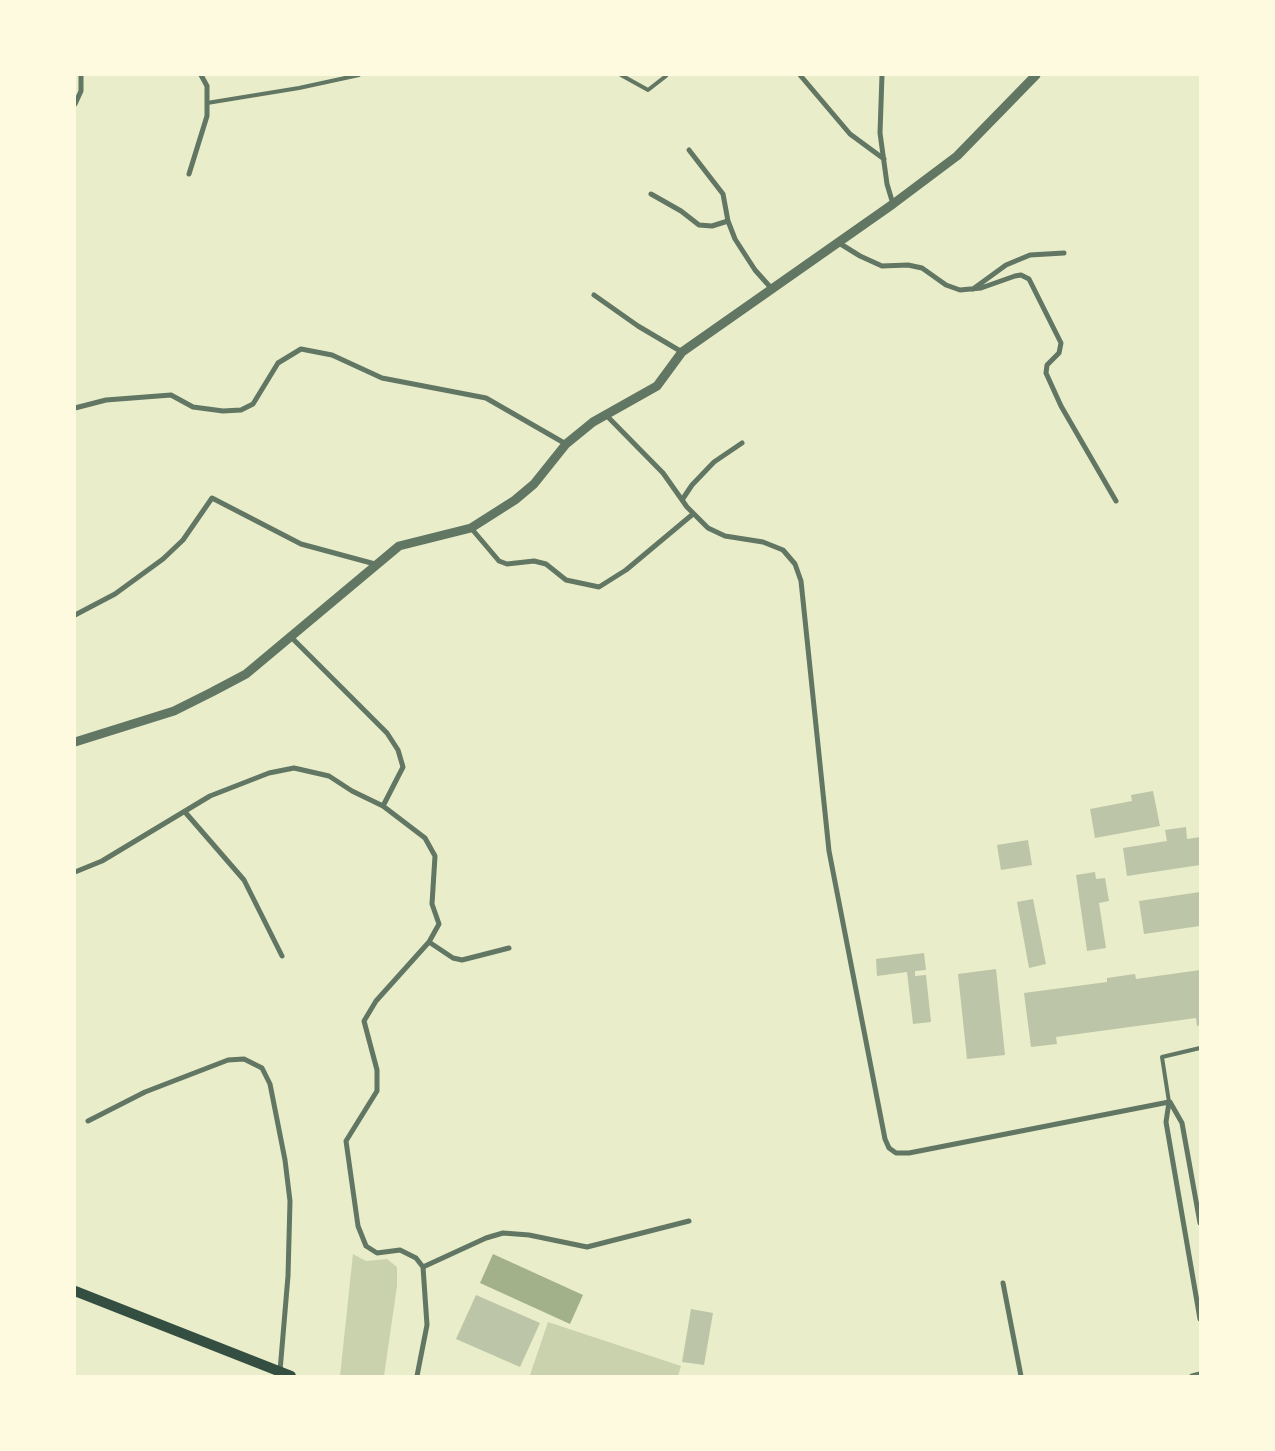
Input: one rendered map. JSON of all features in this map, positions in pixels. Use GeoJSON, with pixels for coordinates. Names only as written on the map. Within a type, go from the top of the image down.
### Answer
{"type":"FeatureCollection","features":[{"type":"Feature","properties":{"kind":"main road"},"geometry":{"type":"LineString","coordinates":[[75,1291],[291,1376]]}},
{"type":"Feature","properties":{"kind":"street"},"geometry":{"type":"LineString","coordinates":[[75,104],[81,91],[81,75]]}},
{"type":"Feature","properties":{"kind":"street"},"geometry":{"type":"LineString","coordinates":[[189,174],[207,116],[207,86],[201,75]]}},
{"type":"Feature","properties":{"kind":"street"},"geometry":{"type":"LineString","coordinates":[[800,75],[850,134],[884,159]]}},
{"type":"Feature","properties":{"kind":"street"},"geometry":{"type":"LineString","coordinates":[[882,75],[880,133],[893,204]]}},
{"type":"Feature","properties":{"kind":"street"},"geometry":{"type":"LineString","coordinates":[[75,742],[174,710],[246,674],[375,564],[399,546],[471,528],[521,495],[534,484],[566,444],[593,422],[656,386],[682,352],[839,243],[957,156],[1036,75]]}},
{"type":"Feature","properties":{"kind":"street"},"geometry":{"type":"LineString","coordinates":[[689,150],[723,194],[728,221],[735,239],[756,270],[772,289]]}},
{"type":"Feature","properties":{"kind":"street"},"geometry":{"type":"LineString","coordinates":[[651,194],[681,211],[699,225],[712,226],[728,221]]}},
{"type":"Feature","properties":{"kind":"street"},"geometry":{"type":"LineString","coordinates":[[839,243],[882,266],[908,265],[922,268],[946,285],[960,290],[990,285],[1014,276],[1021,275],[1029,279],[1061,343],[1059,353],[1047,365],[1046,373],[1061,406],[1116,500]]}},
{"type":"Feature","properties":{"kind":"street"},"geometry":{"type":"LineString","coordinates":[[972,289],[1006,265],[1030,255],[1064,253]]}},
{"type":"Feature","properties":{"kind":"street"},"geometry":{"type":"LineString","coordinates":[[594,295],[638,326],[682,352]]}},
{"type":"Feature","properties":{"kind":"street"},"geometry":{"type":"LineString","coordinates":[[75,408],[106,400],[171,395],[193,408],[223,411],[241,410],[253,404],[278,364],[301,350],[332,355],[382,378],[486,398],[566,444]]}},
{"type":"Feature","properties":{"kind":"street"},"geometry":{"type":"LineString","coordinates":[[606,415],[663,473],[693,514],[717,532],[763,542],[783,550],[795,564],[801,581],[829,852],[885,1139],[889,1148],[896,1153],[909,1153],[1169,1102]]}},
{"type":"Feature","properties":{"kind":"street"},"geometry":{"type":"LineString","coordinates":[[682,500],[692,485],[714,462],[742,443]]}},
{"type":"Feature","properties":{"kind":"street"},"geometry":{"type":"LineString","coordinates":[[75,615],[115,594],[162,559],[183,540],[208,500],[212,498],[301,544],[375,564]]}},
{"type":"Feature","properties":{"kind":"street"},"geometry":{"type":"LineString","coordinates":[[471,528],[500,560],[507,564],[534,562],[546,564],[566,580],[599,587],[626,570],[693,514]]}},
{"type":"Feature","properties":{"kind":"street"},"geometry":{"type":"LineString","coordinates":[[291,637],[387,733],[398,750],[403,767],[382,806]]}},
{"type":"Feature","properties":{"kind":"street"},"geometry":{"type":"LineString","coordinates":[[75,872],[102,861],[185,812],[227,790],[269,773],[294,768],[329,776],[352,791],[382,806],[424,838],[435,856],[432,904],[439,924],[429,942],[376,1001],[364,1021],[377,1070],[377,1090],[346,1141],[358,1226],[366,1246],[376,1253],[400,1250],[416,1258],[423,1266],[428,1326],[417,1376]]}},
{"type":"Feature","properties":{"kind":"street"},"geometry":{"type":"LineString","coordinates":[[185,812],[244,880],[282,956]]}},
{"type":"Feature","properties":{"kind":"street"},"geometry":{"type":"LineString","coordinates":[[429,942],[453,958],[462,960],[509,948]]}},
{"type":"Feature","properties":{"kind":"street"},"geometry":{"type":"LineString","coordinates":[[88,1121],[146,1092],[228,1060],[244,1059],[262,1068],[270,1084],[285,1160],[290,1201],[288,1276],[280,1372]]}},
{"type":"Feature","properties":{"kind":"street"},"geometry":{"type":"LineString","coordinates":[[1169,1102],[1182,1123],[1200,1223]]}},
{"type":"Feature","properties":{"kind":"street"},"geometry":{"type":"LineString","coordinates":[[1169,1102],[1166,1122],[1200,1319]]}},
{"type":"Feature","properties":{"kind":"street"},"geometry":{"type":"LineString","coordinates":[[423,1266],[486,1238],[503,1234],[529,1235],[587,1247],[690,1221]]}},
{"type":"Feature","properties":{"kind":"street"},"geometry":{"type":"LineString","coordinates":[[1002,1283],[1022,1376]]}},
{"type":"Feature","properties":{"kind":"street"},"geometry":{"type":"LineString","coordinates":[[1192,1376],[1200,1374]]}},
{"type":"Feature","properties":{"kind":"lane"},"geometry":{"type":"LineString","coordinates":[[207,103],[299,88],[359,75]]}},
{"type":"Feature","properties":{"kind":"lane"},"geometry":{"type":"LineString","coordinates":[[621,75],[648,90],[666,76]]}},
{"type":"Feature","properties":{"kind":"lane"},"geometry":{"type":"LineString","coordinates":[[1169,1102],[1162,1057],[1200,1048]]}},
{"type":"Feature","properties":{"kind":"shaded area"},"geometry":{"type":"Polygon","coordinates":[[[353,1254],[366,1261],[387,1259],[397,1267],[397,1286],[384,1376],[340,1376],[353,1254]]]}},
{"type":"Feature","properties":{"kind":"shaded area"},"geometry":{"type":"Polygon","coordinates":[[[493,1254],[583,1295],[570,1324],[480,1283],[493,1254]]]}},
{"type":"Feature","properties":{"kind":"shaded area"},"geometry":{"type":"Polygon","coordinates":[[[548,1322],[681,1366],[678,1376],[530,1375],[548,1322]]]}},
{"type":"Feature","properties":{"kind":"building"},"geometry":{"type":"Polygon","coordinates":[[[1153,791],[1160,826],[1095,838],[1090,809],[1132,801],[1131,795],[1153,791]]]}},
{"type":"Feature","properties":{"kind":"building"},"geometry":{"type":"Polygon","coordinates":[[[1186,827],[1187,839],[1200,837],[1200,865],[1127,876],[1123,848],[1167,841],[1165,830],[1186,827]]]}},
{"type":"Feature","properties":{"kind":"building"},"geometry":{"type":"Polygon","coordinates":[[[1028,840],[1032,865],[1001,870],[997,845],[1028,840]]]}},
{"type":"Feature","properties":{"kind":"building"},"geometry":{"type":"Polygon","coordinates":[[[1095,872],[1096,879],[1105,878],[1109,901],[1099,903],[1106,948],[1087,951],[1076,875],[1095,872]]]}},
{"type":"Feature","properties":{"kind":"building"},"geometry":{"type":"Polygon","coordinates":[[[1200,892],[1200,926],[1144,934],[1139,901],[1200,892]]]}},
{"type":"Feature","properties":{"kind":"building"},"geometry":{"type":"Polygon","coordinates":[[[1033,899],[1046,964],[1029,968],[1017,902],[1033,899]]]}},
{"type":"Feature","properties":{"kind":"building"},"geometry":{"type":"Polygon","coordinates":[[[924,953],[926,970],[915,971],[915,976],[926,975],[931,1022],[913,1024],[907,972],[877,976],[876,959],[924,953]]]}},
{"type":"Feature","properties":{"kind":"building"},"geometry":{"type":"Polygon","coordinates":[[[996,969],[1005,1055],[967,1059],[958,974],[996,969]]]}},
{"type":"Feature","properties":{"kind":"building"},"geometry":{"type":"Polygon","coordinates":[[[1200,970],[1200,1025],[1197,1026],[1196,1018],[1056,1037],[1057,1044],[1031,1047],[1024,993],[1107,982],[1107,978],[1135,974],[1136,979],[1200,970]]]}},
{"type":"Feature","properties":{"kind":"building"},"geometry":{"type":"Polygon","coordinates":[[[476,1295],[540,1323],[520,1367],[456,1339],[476,1295]]]}},
{"type":"Feature","properties":{"kind":"building"},"geometry":{"type":"Polygon","coordinates":[[[691,1309],[713,1313],[704,1365],[682,1362],[691,1309]]]}}]}
